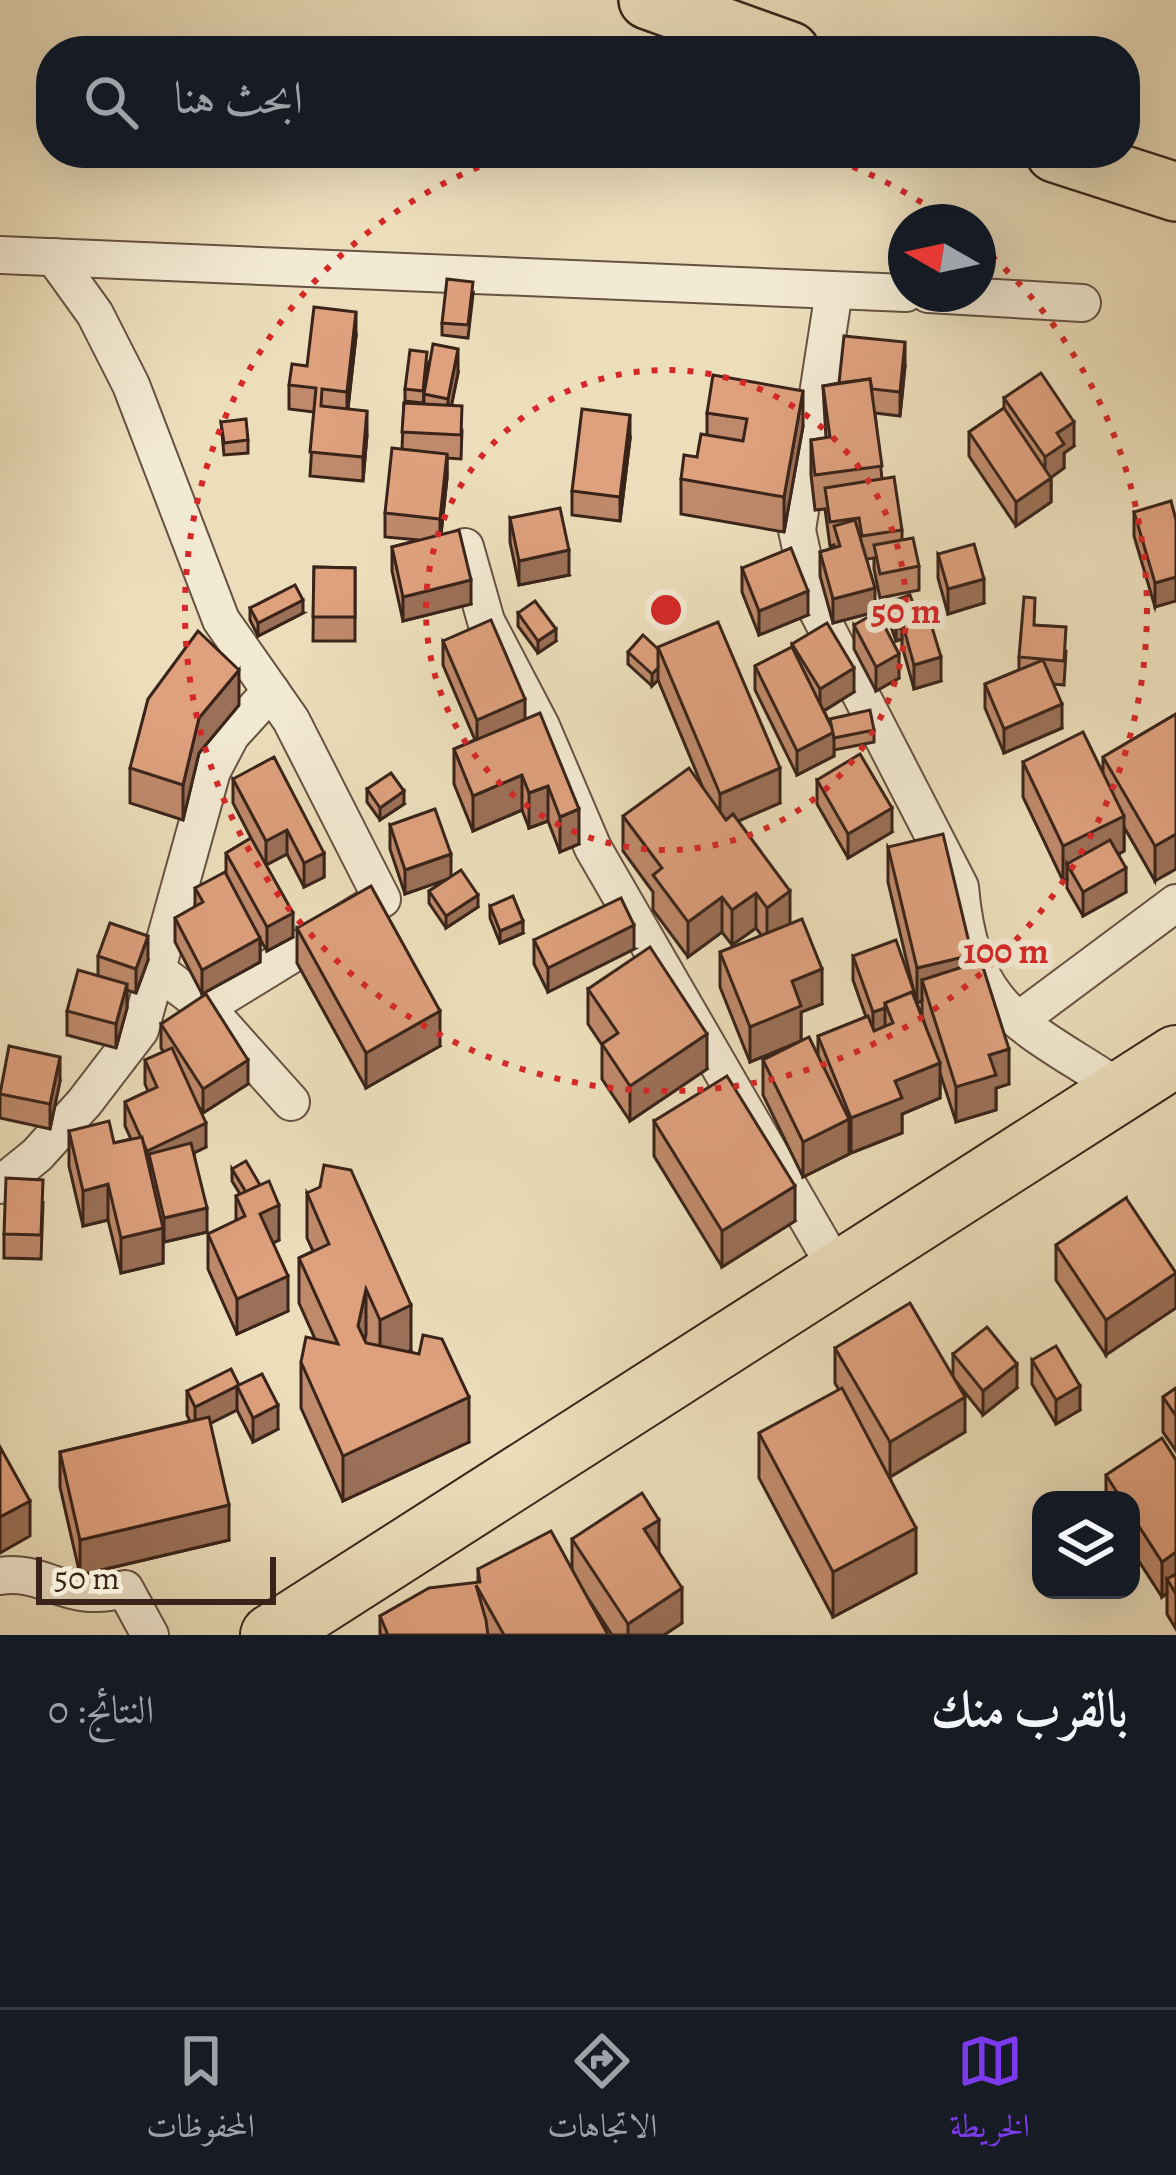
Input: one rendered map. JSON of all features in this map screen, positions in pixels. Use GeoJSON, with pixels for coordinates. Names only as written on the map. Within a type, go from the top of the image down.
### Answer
{"type":"FeatureCollection","features":[{"type":"Feature","properties":{"kind":"highway"},"geometry":{"type":"LineString","coordinates":[[271,1635],[1176,1056]]}},
{"type":"Feature","properties":{"kind":"main road"},"geometry":{"type":"LineString","coordinates":[[648,0],[748,36]]}},
{"type":"Feature","properties":{"kind":"main road"},"geometry":{"type":"LineString","coordinates":[[1102,168],[1176,192]]}},
{"type":"Feature","properties":{"kind":"street"},"geometry":{"type":"LineString","coordinates":[[0,255],[888,292]]}},
{"type":"Feature","properties":{"kind":"street"},"geometry":{"type":"LineString","coordinates":[[54,257],[95,314],[131,386],[221,620],[271,691],[336,803],[382,899],[206,1007]]}},
{"type":"Feature","properties":{"kind":"street"},"geometry":{"type":"LineString","coordinates":[[834,291],[801,478],[797,530],[812,600],[960,887],[964,928],[982,980],[1004,1014],[1122,1090]]}},
{"type":"Feature","properties":{"kind":"street"},"geometry":{"type":"LineString","coordinates":[[996,298],[1082,303]]}},
{"type":"Feature","properties":{"kind":"street"},"geometry":{"type":"LineString","coordinates":[[465,547],[486,621],[541,726],[592,848],[840,1275]]}},
{"type":"Feature","properties":{"kind":"street"},"geometry":{"type":"LineString","coordinates":[[0,1185],[37,1155],[140,1030],[212,771],[231,735],[271,691]]}},
{"type":"Feature","properties":{"kind":"street"},"geometry":{"type":"LineString","coordinates":[[1018,1020],[1176,903]]}},
{"type":"Feature","properties":{"kind":"street"},"geometry":{"type":"LineString","coordinates":[[158,971],[206,1007],[291,1102]]}},
{"type":"Feature","properties":{"kind":"street"},"geometry":{"type":"LineString","coordinates":[[0,1576],[47,1583],[91,1598],[124,1589],[150,1635]]}},
{"type":"Feature","properties":{"kind":"building"},"geometry":{"type":"Polygon","coordinates":[[[447,279],[473,282],[468,325],[442,323],[447,279]]]}},
{"type":"Feature","properties":{"kind":"building"},"geometry":{"type":"Polygon","coordinates":[[[314,307],[356,312],[347,392],[322,389],[321,406],[367,411],[363,457],[310,452],[316,388],[289,385],[292,364],[307,366],[314,307]]]}},
{"type":"Feature","properties":{"kind":"building"},"geometry":{"type":"Polygon","coordinates":[[[844,336],[905,342],[900,392],[872,389],[870,379],[839,383],[844,336]]]}},
{"type":"Feature","properties":{"kind":"building"},"geometry":{"type":"Polygon","coordinates":[[[433,344],[458,349],[448,399],[424,394],[433,344]]]}},
{"type":"Feature","properties":{"kind":"building"},"geometry":{"type":"Polygon","coordinates":[[[410,350],[427,352],[423,391],[405,389],[410,350]]]}},
{"type":"Feature","properties":{"kind":"building"},"geometry":{"type":"Polygon","coordinates":[[[1041,373],[1074,422],[1057,433],[1064,444],[1045,457],[1004,398],[1041,373]]]}},
{"type":"Feature","properties":{"kind":"building"},"geometry":{"type":"Polygon","coordinates":[[[713,375],[803,391],[784,497],[681,479],[684,455],[697,457],[701,434],[743,441],[747,419],[707,413],[713,375]]]}},
{"type":"Feature","properties":{"kind":"building"},"geometry":{"type":"Polygon","coordinates":[[[870,379],[882,466],[815,475],[811,440],[830,437],[823,386],[870,379]]]}},
{"type":"Feature","properties":{"kind":"building"},"geometry":{"type":"Polygon","coordinates":[[[404,403],[462,406],[461,435],[402,432],[404,403]]]}},
{"type":"Feature","properties":{"kind":"building"},"geometry":{"type":"Polygon","coordinates":[[[1004,408],[1051,478],[1016,502],[969,432],[1004,408]]]}},
{"type":"Feature","properties":{"kind":"building"},"geometry":{"type":"Polygon","coordinates":[[[582,409],[630,415],[620,497],[572,491],[582,409]]]}},
{"type":"Feature","properties":{"kind":"building"},"geometry":{"type":"Polygon","coordinates":[[[246,419],[248,440],[224,443],[221,422],[246,419]]]}},
{"type":"Feature","properties":{"kind":"building"},"geometry":{"type":"Polygon","coordinates":[[[392,448],[447,454],[440,519],[385,513],[392,448]]]}},
{"type":"Feature","properties":{"kind":"building"},"geometry":{"type":"Polygon","coordinates":[[[894,477],[902,530],[862,536],[859,518],[830,522],[825,488],[894,477]]]}},
{"type":"Feature","properties":{"kind":"building"},"geometry":{"type":"Polygon","coordinates":[[[1171,501],[1176,520],[1176,577],[1155,583],[1134,512],[1171,501]]]}},
{"type":"Feature","properties":{"kind":"building"},"geometry":{"type":"Polygon","coordinates":[[[560,508],[569,550],[519,561],[510,518],[560,508]]]}},
{"type":"Feature","properties":{"kind":"building"},"geometry":{"type":"Polygon","coordinates":[[[855,520],[875,588],[833,599],[820,552],[840,546],[834,526],[855,520]]]}},
{"type":"Feature","properties":{"kind":"building"},"geometry":{"type":"Polygon","coordinates":[[[459,530],[471,580],[403,597],[392,547],[459,530]]]}},
{"type":"Feature","properties":{"kind":"building"},"geometry":{"type":"Polygon","coordinates":[[[913,538],[919,566],[880,574],[874,545],[913,538]]]}},
{"type":"Feature","properties":{"kind":"building"},"geometry":{"type":"Polygon","coordinates":[[[974,544],[984,579],[948,589],[938,554],[974,544]]]}},
{"type":"Feature","properties":{"kind":"building"},"geometry":{"type":"Polygon","coordinates":[[[791,548],[808,591],[759,611],[742,568],[791,548]]]}},
{"type":"Feature","properties":{"kind":"building"},"geometry":{"type":"Polygon","coordinates":[[[314,567],[355,568],[355,617],[313,617],[314,567]]]}},
{"type":"Feature","properties":{"kind":"building"},"geometry":{"type":"Polygon","coordinates":[[[295,585],[303,600],[258,623],[250,608],[295,585]]]}},
{"type":"Feature","properties":{"kind":"building"},"geometry":{"type":"Polygon","coordinates":[[[910,595],[918,617],[896,629],[887,603],[910,595]]]}},
{"type":"Feature","properties":{"kind":"building"},"geometry":{"type":"Polygon","coordinates":[[[1024,597],[1035,598],[1034,625],[1066,627],[1064,661],[1019,657],[1024,597]]]}},
{"type":"Feature","properties":{"kind":"building"},"geometry":{"type":"Polygon","coordinates":[[[535,601],[556,629],[538,641],[518,613],[535,601]]]}},
{"type":"Feature","properties":{"kind":"building"},"geometry":{"type":"Polygon","coordinates":[[[877,612],[899,654],[876,667],[854,625],[877,612]]]}},
{"type":"Feature","properties":{"kind":"building"},"geometry":{"type":"Polygon","coordinates":[[[928,614],[941,657],[914,665],[902,622],[928,614]]]}},
{"type":"Feature","properties":{"kind":"building"},"geometry":{"type":"Polygon","coordinates":[[[491,620],[525,699],[477,720],[443,641],[491,620]]]}},
{"type":"Feature","properties":{"kind":"building"},"geometry":{"type":"Polygon","coordinates":[[[718,622],[780,768],[720,794],[658,647],[718,622]]]}},
{"type":"Feature","properties":{"kind":"building"},"geometry":{"type":"Polygon","coordinates":[[[827,623],[854,668],[820,689],[792,644],[827,623]]]}},
{"type":"Feature","properties":{"kind":"building"},"geometry":{"type":"Polygon","coordinates":[[[198,631],[239,670],[199,718],[183,785],[130,768],[148,699],[198,631]]]}},
{"type":"Feature","properties":{"kind":"building"},"geometry":{"type":"Polygon","coordinates":[[[643,635],[658,649],[658,668],[652,674],[628,652],[643,635]]]}},
{"type":"Feature","properties":{"kind":"building"},"geometry":{"type":"Polygon","coordinates":[[[792,647],[834,732],[797,751],[755,666],[792,647]]]}},
{"type":"Feature","properties":{"kind":"building"},"geometry":{"type":"Polygon","coordinates":[[[1043,660],[1062,704],[1004,729],[985,684],[1043,660]]]}},
{"type":"Feature","properties":{"kind":"building"},"geometry":{"type":"Polygon","coordinates":[[[870,710],[874,730],[834,738],[830,719],[870,710]]]}},
{"type":"Feature","properties":{"kind":"building"},"geometry":{"type":"Polygon","coordinates":[[[540,713],[579,809],[560,817],[548,786],[529,793],[522,775],[473,796],[454,749],[540,713]]]}},
{"type":"Feature","properties":{"kind":"building"},"geometry":{"type":"Polygon","coordinates":[[[1176,714],[1176,834],[1155,846],[1103,757],[1176,714]]]}},
{"type":"Feature","properties":{"kind":"building"},"geometry":{"type":"Polygon","coordinates":[[[1083,732],[1124,816],[1063,846],[1023,762],[1083,732]]]}},
{"type":"Feature","properties":{"kind":"building"},"geometry":{"type":"Polygon","coordinates":[[[860,754],[892,808],[848,834],[817,780],[860,754]]]}},
{"type":"Feature","properties":{"kind":"building"},"geometry":{"type":"Polygon","coordinates":[[[274,757],[324,853],[304,863],[287,830],[266,841],[233,779],[274,757]]]}},
{"type":"Feature","properties":{"kind":"building"},"geometry":{"type":"Polygon","coordinates":[[[689,768],[726,820],[733,814],[790,891],[767,908],[756,893],[732,910],[722,897],[688,922],[653,875],[662,868],[623,816],[689,768]]]}},
{"type":"Feature","properties":{"kind":"building"},"geometry":{"type":"Polygon","coordinates":[[[391,773],[404,791],[380,808],[367,789],[391,773]]]}},
{"type":"Feature","properties":{"kind":"building"},"geometry":{"type":"Polygon","coordinates":[[[435,809],[451,854],[405,870],[390,825],[435,809]]]}},
{"type":"Feature","properties":{"kind":"building"},"geometry":{"type":"Polygon","coordinates":[[[943,834],[972,955],[917,968],[888,847],[943,834]]]}},
{"type":"Feature","properties":{"kind":"building"},"geometry":{"type":"Polygon","coordinates":[[[251,838],[293,913],[267,927],[226,853],[251,838]]]}},
{"type":"Feature","properties":{"kind":"building"},"geometry":{"type":"Polygon","coordinates":[[[1110,840],[1126,868],[1083,892],[1067,864],[1110,840]]]}},
{"type":"Feature","properties":{"kind":"building"},"geometry":{"type":"Polygon","coordinates":[[[461,870],[478,895],[446,916],[429,891],[461,870]]]}},
{"type":"Feature","properties":{"kind":"building"},"geometry":{"type":"Polygon","coordinates":[[[225,872],[260,938],[202,970],[175,918],[203,902],[195,888],[225,872]]]}},
{"type":"Feature","properties":{"kind":"building"},"geometry":{"type":"Polygon","coordinates":[[[371,886],[440,1011],[366,1053],[297,928],[371,886]]]}},
{"type":"Feature","properties":{"kind":"building"},"geometry":{"type":"Polygon","coordinates":[[[513,896],[523,921],[500,931],[490,906],[513,896]]]}},
{"type":"Feature","properties":{"kind":"building"},"geometry":{"type":"Polygon","coordinates":[[[621,898],[634,925],[548,968],[534,940],[621,898]]]}},
{"type":"Feature","properties":{"kind":"building"},"geometry":{"type":"Polygon","coordinates":[[[802,919],[822,969],[792,981],[801,1006],[750,1027],[720,952],[802,919]]]}},
{"type":"Feature","properties":{"kind":"building"},"geometry":{"type":"Polygon","coordinates":[[[110,923],[148,936],[136,969],[98,956],[110,923]]]}},
{"type":"Feature","properties":{"kind":"building"},"geometry":{"type":"Polygon","coordinates":[[[896,940],[916,997],[912,992],[873,1012],[853,956],[896,940]]]}},
{"type":"Feature","properties":{"kind":"building"},"geometry":{"type":"Polygon","coordinates":[[[650,947],[707,1034],[630,1086],[602,1044],[618,1033],[588,989],[650,947]]]}},
{"type":"Feature","properties":{"kind":"building"},"geometry":{"type":"Polygon","coordinates":[[[981,961],[1009,1049],[989,1055],[996,1075],[956,1087],[922,980],[981,961]]]}},
{"type":"Feature","properties":{"kind":"building"},"geometry":{"type":"Polygon","coordinates":[[[78,970],[127,984],[116,1024],[67,1011],[78,970]]]}},
{"type":"Feature","properties":{"kind":"building"},"geometry":{"type":"Polygon","coordinates":[[[912,992],[940,1063],[895,1081],[902,1098],[851,1118],[818,1036],[868,1016],[874,1031],[893,1023],[885,1003],[912,992]]]}},
{"type":"Feature","properties":{"kind":"building"},"geometry":{"type":"Polygon","coordinates":[[[206,994],[248,1060],[203,1089],[161,1024],[206,994]]]}},
{"type":"Feature","properties":{"kind":"building"},"geometry":{"type":"Polygon","coordinates":[[[809,1037],[849,1119],[803,1142],[763,1060],[809,1037]]]}},
{"type":"Feature","properties":{"kind":"building"},"geometry":{"type":"Polygon","coordinates":[[[9,1046],[60,1057],[50,1104],[0,1094],[9,1046]]]}},
{"type":"Feature","properties":{"kind":"building"},"geometry":{"type":"Polygon","coordinates":[[[172,1048],[206,1123],[147,1151],[125,1102],[157,1087],[145,1060],[172,1048]]]}},
{"type":"Feature","properties":{"kind":"building"},"geometry":{"type":"Polygon","coordinates":[[[727,1076],[795,1186],[722,1231],[654,1121],[727,1076]]]}},
{"type":"Feature","properties":{"kind":"building"},"geometry":{"type":"Polygon","coordinates":[[[109,1121],[114,1143],[142,1137],[163,1228],[121,1238],[108,1184],[83,1191],[69,1131],[109,1121]]]}},
{"type":"Feature","properties":{"kind":"building"},"geometry":{"type":"Polygon","coordinates":[[[191,1143],[207,1208],[164,1218],[149,1154],[191,1143]]]}},
{"type":"Feature","properties":{"kind":"building"},"geometry":{"type":"Polygon","coordinates":[[[246,1161],[260,1185],[246,1192],[232,1169],[246,1161]]]}},
{"type":"Feature","properties":{"kind":"building"},"geometry":{"type":"Polygon","coordinates":[[[324,1165],[351,1170],[411,1305],[380,1320],[366,1289],[358,1326],[366,1343],[419,1354],[423,1335],[442,1339],[469,1397],[343,1456],[301,1362],[306,1337],[338,1344],[299,1258],[329,1244],[307,1193],[320,1187],[324,1165]]]}},
{"type":"Feature","properties":{"kind":"building"},"geometry":{"type":"Polygon","coordinates":[[[6,1178],[43,1180],[41,1235],[4,1234],[6,1178]]]}},
{"type":"Feature","properties":{"kind":"building"},"geometry":{"type":"Polygon","coordinates":[[[269,1181],[279,1205],[260,1214],[288,1276],[237,1299],[208,1234],[245,1216],[236,1196],[269,1181]]]}},
{"type":"Feature","properties":{"kind":"building"},"geometry":{"type":"Polygon","coordinates":[[[1126,1198],[1176,1273],[1106,1320],[1056,1245],[1126,1198]]]}},
{"type":"Feature","properties":{"kind":"building"},"geometry":{"type":"Polygon","coordinates":[[[910,1303],[965,1397],[890,1442],[835,1348],[910,1303]]]}},
{"type":"Feature","properties":{"kind":"building"},"geometry":{"type":"Polygon","coordinates":[[[987,1327],[1017,1364],[983,1391],[953,1354],[987,1327]]]}},
{"type":"Feature","properties":{"kind":"building"},"geometry":{"type":"Polygon","coordinates":[[[1056,1346],[1080,1386],[1056,1400],[1032,1360],[1056,1346]]]}},
{"type":"Feature","properties":{"kind":"building"},"geometry":{"type":"Polygon","coordinates":[[[231,1369],[239,1385],[195,1407],[187,1391],[231,1369]]]}},
{"type":"Feature","properties":{"kind":"building"},"geometry":{"type":"Polygon","coordinates":[[[262,1374],[278,1405],[253,1418],[237,1386],[262,1374]]]}},
{"type":"Feature","properties":{"kind":"building"},"geometry":{"type":"Polygon","coordinates":[[[842,1388],[916,1528],[833,1572],[759,1433],[842,1388]]]}},
{"type":"Feature","properties":{"kind":"building"},"geometry":{"type":"Polygon","coordinates":[[[1176,1388],[1176,1416],[1163,1397],[1176,1388]]]}},
{"type":"Feature","properties":{"kind":"building"},"geometry":{"type":"Polygon","coordinates":[[[209,1417],[229,1505],[80,1540],[60,1452],[209,1417]]]}},
{"type":"Feature","properties":{"kind":"building"},"geometry":{"type":"Polygon","coordinates":[[[1162,1438],[1176,1460],[1176,1552],[1162,1562],[1140,1528],[1140,1491],[1116,1491],[1106,1475],[1162,1438]]]}},
{"type":"Feature","properties":{"kind":"building"},"geometry":{"type":"Polygon","coordinates":[[[0,1447],[30,1501],[0,1517],[0,1447]]]}},
{"type":"Feature","properties":{"kind":"building"},"geometry":{"type":"Polygon","coordinates":[[[642,1493],[659,1520],[644,1529],[682,1588],[628,1624],[572,1539],[642,1493]]]}},
{"type":"Feature","properties":{"kind":"building"},"geometry":{"type":"Polygon","coordinates":[[[551,1531],[608,1635],[504,1635],[476,1585],[488,1635],[388,1635],[380,1616],[429,1588],[480,1582],[478,1569],[551,1531]]]}}]}
